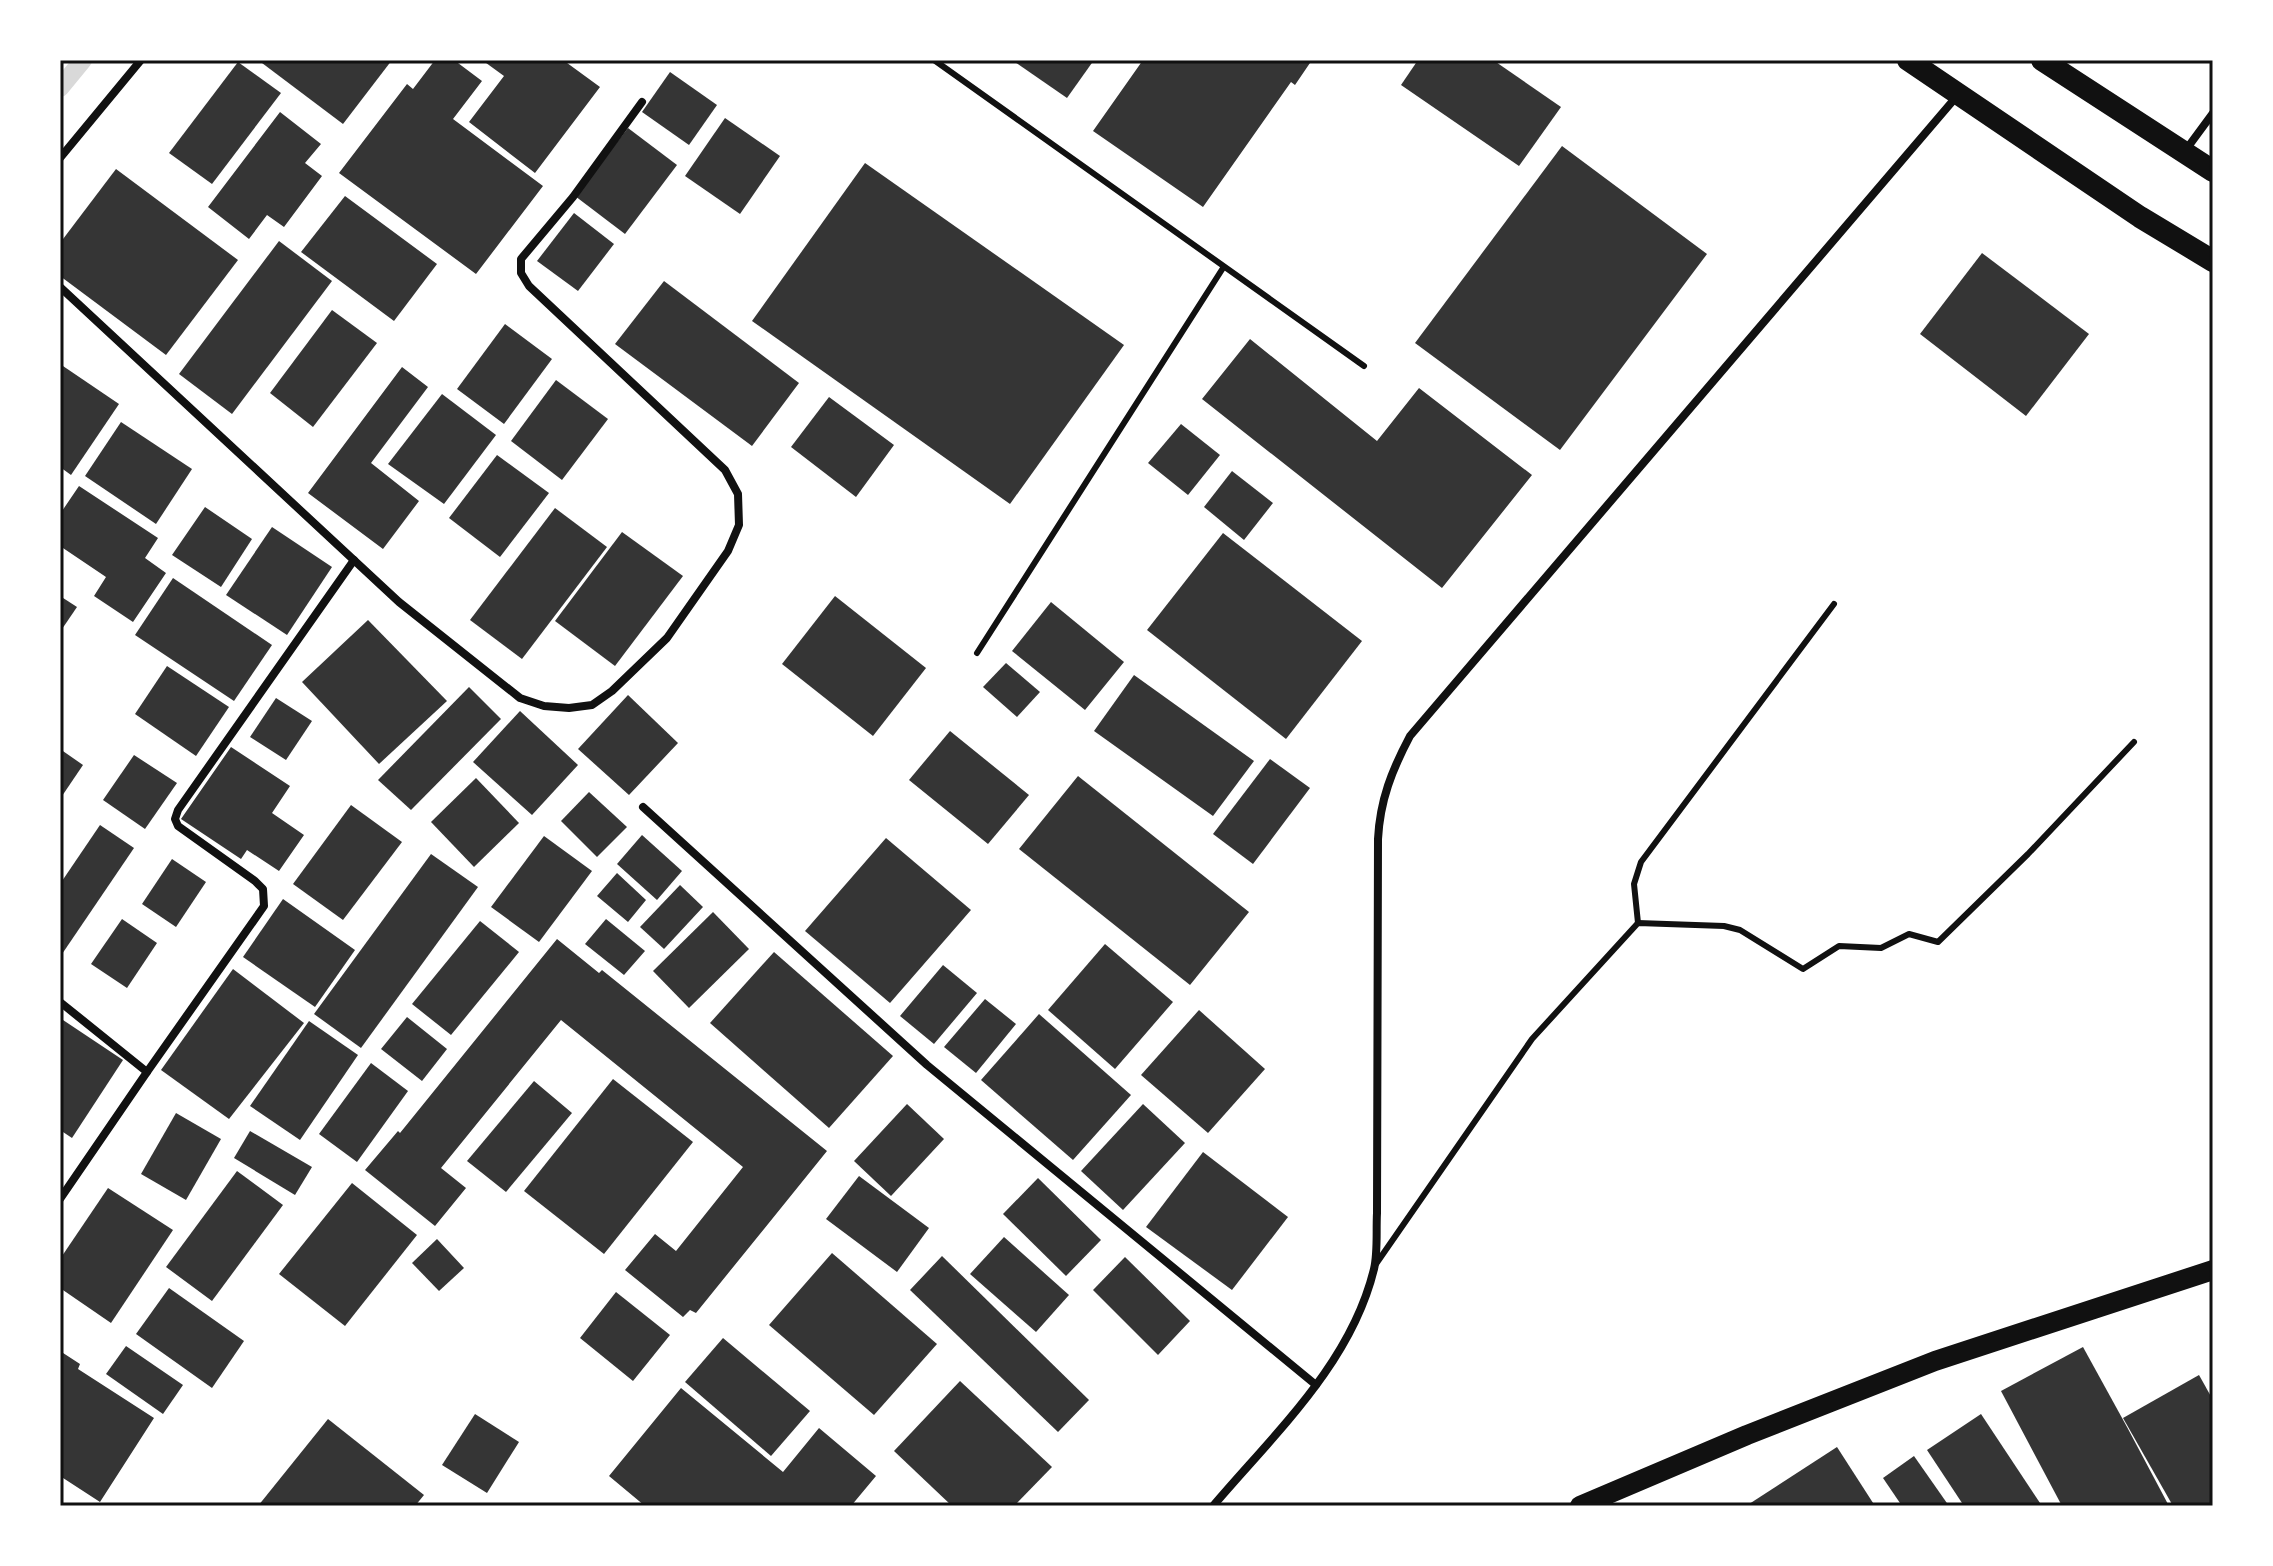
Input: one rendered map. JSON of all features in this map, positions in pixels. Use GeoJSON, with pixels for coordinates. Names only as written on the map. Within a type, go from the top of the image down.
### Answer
{"type":"FeatureCollection","features":[{"type":"Feature","properties":{"kind":"highway"},"geometry":{"type":"LineString","coordinates":[[1908,60],[2140,217],[2213,261]]}},
{"type":"Feature","properties":{"kind":"highway"},"geometry":{"type":"LineString","coordinates":[[2042,60],[2213,171]]}},
{"type":"Feature","properties":{"kind":"main road"},"geometry":{"type":"LineString","coordinates":[[1580,1506],[1747,1435],[1935,1361],[2213,1270]]}},
{"type":"Feature","properties":{"kind":"street"},"geometry":{"type":"LineString","coordinates":[[60,158],[141,60]]}},
{"type":"Feature","properties":{"kind":"street"},"geometry":{"type":"LineString","coordinates":[[1213,1506],[1316,1385],[1341,1350],[1354,1326],[1374,1267],[1378,839],[1383,796],[1393,767],[1410,736],[1958,94]]}},
{"type":"Feature","properties":{"kind":"street"},"geometry":{"type":"LineString","coordinates":[[60,287],[399,602],[520,698],[544,706],[569,708],[592,705],[612,691],[667,638],[728,551],[739,525],[738,494],[725,470],[529,286],[521,273],[521,259],[573,197],[642,102]]}},
{"type":"Feature","properties":{"kind":"street"},"geometry":{"type":"LineString","coordinates":[[2183,153],[2213,113]]}},
{"type":"Feature","properties":{"kind":"street"},"geometry":{"type":"LineString","coordinates":[[60,1199],[264,906],[263,889],[255,881],[178,826],[175,819],[178,810],[354,560]]}},
{"type":"Feature","properties":{"kind":"street"},"geometry":{"type":"LineString","coordinates":[[643,807],[927,1065],[1316,1385]]}},
{"type":"Feature","properties":{"kind":"street"},"geometry":{"type":"LineString","coordinates":[[60,1002],[147,1072]]}},
{"type":"Feature","properties":{"kind":"lane"},"geometry":{"type":"LineString","coordinates":[[934,60],[1364,366]]}},
{"type":"Feature","properties":{"kind":"lane"},"geometry":{"type":"LineString","coordinates":[[977,653],[1223,268]]}},
{"type":"Feature","properties":{"kind":"lane"},"geometry":{"type":"LineString","coordinates":[[1374,1267],[1532,1039],[1638,923],[1634,884],[1641,862],[1834,604]]}},
{"type":"Feature","properties":{"kind":"lane"},"geometry":{"type":"LineString","coordinates":[[1638,923],[1724,926],[1740,930],[1803,969],[1839,946],[1881,948],[1909,934],[1938,942],[2028,854],[2134,742]]}},
{"type":"Feature","properties":{"kind":"building"},"geometry":{"type":"Polygon","coordinates":[[[258,60],[392,60],[343,124],[258,60]]]}},
{"type":"Feature","properties":{"kind":"building"},"geometry":{"type":"Polygon","coordinates":[[[435,60],[454,60],[482,81],[453,119],[543,186],[476,274],[339,173],[407,84],[413,89],[435,60]]]}},
{"type":"Feature","properties":{"kind":"building"},"geometry":{"type":"Polygon","coordinates":[[[482,60],[563,60],[600,87],[535,173],[469,122],[504,76],[482,60]]]}},
{"type":"Feature","properties":{"kind":"building"},"geometry":{"type":"Polygon","coordinates":[[[1012,60],[1094,60],[1067,98],[1012,60]]]}},
{"type":"Feature","properties":{"kind":"building"},"geometry":{"type":"Polygon","coordinates":[[[1143,60],[1312,60],[1295,85],[1291,82],[1203,207],[1093,131],[1143,60]]]}},
{"type":"Feature","properties":{"kind":"building"},"geometry":{"type":"Polygon","coordinates":[[[1418,60],[1493,60],[1561,107],[1519,166],[1401,85],[1418,60]]]}},
{"type":"Feature","properties":{"kind":"building"},"geometry":{"type":"Polygon","coordinates":[[[238,62],[281,93],[212,184],[169,153],[238,62]]]}},
{"type":"Feature","properties":{"kind":"building"},"geometry":{"type":"Polygon","coordinates":[[[670,72],[717,105],[689,145],[642,112],[670,72]]]}},
{"type":"Feature","properties":{"kind":"building"},"geometry":{"type":"Polygon","coordinates":[[[280,112],[321,144],[305,163],[322,176],[284,227],[267,215],[249,239],[208,207],[280,112]]]}},
{"type":"Feature","properties":{"kind":"building"},"geometry":{"type":"Polygon","coordinates":[[[725,118],[780,156],[740,214],[685,176],[725,118]]]}},
{"type":"Feature","properties":{"kind":"building"},"geometry":{"type":"Polygon","coordinates":[[[628,128],[677,165],[625,234],[575,196],[628,128]]]}},
{"type":"Feature","properties":{"kind":"building"},"geometry":{"type":"Polygon","coordinates":[[[1562,146],[1707,254],[1560,450],[1415,343],[1562,146]]]}},
{"type":"Feature","properties":{"kind":"building"},"geometry":{"type":"Polygon","coordinates":[[[865,163],[1124,345],[1010,504],[752,321],[865,163]]]}},
{"type":"Feature","properties":{"kind":"building"},"geometry":{"type":"Polygon","coordinates":[[[116,169],[238,260],[166,355],[60,276],[60,243],[116,169]]]}},
{"type":"Feature","properties":{"kind":"building"},"geometry":{"type":"Polygon","coordinates":[[[345,196],[437,264],[394,321],[301,252],[345,196]]]}},
{"type":"Feature","properties":{"kind":"building"},"geometry":{"type":"Polygon","coordinates":[[[574,213],[614,244],[578,291],[537,261],[574,213]]]}},
{"type":"Feature","properties":{"kind":"building"},"geometry":{"type":"Polygon","coordinates":[[[279,241],[332,281],[232,414],[179,374],[279,241]]]}},
{"type":"Feature","properties":{"kind":"building"},"geometry":{"type":"Polygon","coordinates":[[[1982,253],[2089,334],[2026,416],[1920,334],[1982,253]]]}},
{"type":"Feature","properties":{"kind":"building"},"geometry":{"type":"Polygon","coordinates":[[[664,281],[799,383],[752,446],[615,344],[664,281]]]}},
{"type":"Feature","properties":{"kind":"building"},"geometry":{"type":"Polygon","coordinates":[[[332,310],[377,343],[313,427],[270,393],[332,310]]]}},
{"type":"Feature","properties":{"kind":"building"},"geometry":{"type":"Polygon","coordinates":[[[505,324],[552,359],[504,424],[457,389],[505,324]]]}},
{"type":"Feature","properties":{"kind":"building"},"geometry":{"type":"Polygon","coordinates":[[[1250,339],[1377,441],[1419,388],[1532,475],[1442,588],[1202,399],[1250,339]]]}},
{"type":"Feature","properties":{"kind":"building"},"geometry":{"type":"Polygon","coordinates":[[[60,364],[119,404],[71,475],[60,467],[60,364]]]}},
{"type":"Feature","properties":{"kind":"building"},"geometry":{"type":"Polygon","coordinates":[[[402,367],[428,387],[371,463],[419,501],[383,549],[308,493],[402,367]]]}},
{"type":"Feature","properties":{"kind":"building"},"geometry":{"type":"Polygon","coordinates":[[[556,380],[608,419],[562,480],[511,441],[556,380]]]}},
{"type":"Feature","properties":{"kind":"building"},"geometry":{"type":"Polygon","coordinates":[[[442,394],[496,435],[444,504],[388,464],[442,394]]]}},
{"type":"Feature","properties":{"kind":"building"},"geometry":{"type":"Polygon","coordinates":[[[829,397],[894,445],[856,497],[791,447],[829,397]]]}},
{"type":"Feature","properties":{"kind":"building"},"geometry":{"type":"Polygon","coordinates":[[[121,422],[192,469],[156,524],[85,476],[121,422]]]}},
{"type":"Feature","properties":{"kind":"building"},"geometry":{"type":"Polygon","coordinates":[[[1181,424],[1220,455],[1188,495],[1148,463],[1181,424]]]}},
{"type":"Feature","properties":{"kind":"building"},"geometry":{"type":"Polygon","coordinates":[[[497,455],[549,493],[500,557],[449,518],[497,455]]]}},
{"type":"Feature","properties":{"kind":"building"},"geometry":{"type":"Polygon","coordinates":[[[1232,471],[1273,503],[1244,540],[1204,507],[1232,471]]]}},
{"type":"Feature","properties":{"kind":"building"},"geometry":{"type":"Polygon","coordinates":[[[79,486],[158,538],[145,558],[166,573],[133,622],[94,596],[106,577],[60,546],[60,514],[79,486]]]}},
{"type":"Feature","properties":{"kind":"building"},"geometry":{"type":"Polygon","coordinates":[[[205,507],[252,539],[221,587],[172,555],[205,507]]]}},
{"type":"Feature","properties":{"kind":"building"},"geometry":{"type":"Polygon","coordinates":[[[555,508],[607,547],[522,659],[470,620],[555,508]]]}},
{"type":"Feature","properties":{"kind":"building"},"geometry":{"type":"Polygon","coordinates":[[[272,527],[332,567],[287,635],[226,595],[272,527]]]}},
{"type":"Feature","properties":{"kind":"building"},"geometry":{"type":"Polygon","coordinates":[[[622,532],[683,576],[615,666],[555,621],[622,532]]]}},
{"type":"Feature","properties":{"kind":"building"},"geometry":{"type":"Polygon","coordinates":[[[1223,533],[1362,641],[1286,739],[1147,630],[1223,533]]]}},
{"type":"Feature","properties":{"kind":"building"},"geometry":{"type":"Polygon","coordinates":[[[173,578],[272,645],[234,701],[135,635],[173,578]]]}},
{"type":"Feature","properties":{"kind":"building"},"geometry":{"type":"Polygon","coordinates":[[[60,596],[77,607],[60,632],[60,596]]]}},
{"type":"Feature","properties":{"kind":"building"},"geometry":{"type":"Polygon","coordinates":[[[835,596],[926,668],[873,736],[782,664],[835,596]]]}},
{"type":"Feature","properties":{"kind":"building"},"geometry":{"type":"Polygon","coordinates":[[[1051,602],[1124,662],[1085,710],[1012,651],[1051,602]]]}},
{"type":"Feature","properties":{"kind":"building"},"geometry":{"type":"Polygon","coordinates":[[[368,620],[447,701],[379,764],[302,682],[368,620]]]}},
{"type":"Feature","properties":{"kind":"building"},"geometry":{"type":"Polygon","coordinates":[[[1006,663],[1040,692],[1017,717],[983,687],[1006,663]]]}},
{"type":"Feature","properties":{"kind":"building"},"geometry":{"type":"Polygon","coordinates":[[[167,666],[229,707],[196,756],[135,714],[167,666]]]}},
{"type":"Feature","properties":{"kind":"building"},"geometry":{"type":"Polygon","coordinates":[[[1134,675],[1254,761],[1213,816],[1094,731],[1134,675]]]}},
{"type":"Feature","properties":{"kind":"building"},"geometry":{"type":"Polygon","coordinates":[[[469,687],[501,719],[411,810],[378,780],[469,687]]]}},
{"type":"Feature","properties":{"kind":"building"},"geometry":{"type":"Polygon","coordinates":[[[628,695],[678,743],[629,795],[578,749],[628,695]]]}},
{"type":"Feature","properties":{"kind":"building"},"geometry":{"type":"Polygon","coordinates":[[[276,698],[312,721],[286,760],[250,737],[276,698]]]}},
{"type":"Feature","properties":{"kind":"building"},"geometry":{"type":"Polygon","coordinates":[[[520,711],[578,765],[532,815],[473,762],[520,711]]]}},
{"type":"Feature","properties":{"kind":"building"},"geometry":{"type":"Polygon","coordinates":[[[950,731],[1029,795],[988,844],[909,780],[950,731]]]}},
{"type":"Feature","properties":{"kind":"building"},"geometry":{"type":"Polygon","coordinates":[[[231,747],[290,786],[272,813],[304,835],[279,871],[247,850],[241,859],[181,819],[231,747]]]}},
{"type":"Feature","properties":{"kind":"building"},"geometry":{"type":"Polygon","coordinates":[[[60,749],[83,765],[60,799],[60,749]]]}},
{"type":"Feature","properties":{"kind":"building"},"geometry":{"type":"Polygon","coordinates":[[[134,755],[177,783],[145,829],[103,800],[134,755]]]}},
{"type":"Feature","properties":{"kind":"building"},"geometry":{"type":"Polygon","coordinates":[[[1270,759],[1310,788],[1253,864],[1213,834],[1270,759]]]}},
{"type":"Feature","properties":{"kind":"building"},"geometry":{"type":"Polygon","coordinates":[[[1078,776],[1249,912],[1190,985],[1019,849],[1078,776]]]}},
{"type":"Feature","properties":{"kind":"building"},"geometry":{"type":"Polygon","coordinates":[[[476,778],[519,823],[474,867],[431,822],[476,778]]]}},
{"type":"Feature","properties":{"kind":"building"},"geometry":{"type":"Polygon","coordinates":[[[589,792],[627,827],[597,857],[561,821],[589,792]]]}},
{"type":"Feature","properties":{"kind":"building"},"geometry":{"type":"Polygon","coordinates":[[[351,805],[402,842],[343,920],[293,884],[351,805]]]}},
{"type":"Feature","properties":{"kind":"building"},"geometry":{"type":"Polygon","coordinates":[[[100,825],[134,848],[60,957],[60,884],[100,825]]]}},
{"type":"Feature","properties":{"kind":"building"},"geometry":{"type":"Polygon","coordinates":[[[642,835],[682,871],[657,900],[617,864],[642,835]]]}},
{"type":"Feature","properties":{"kind":"building"},"geometry":{"type":"Polygon","coordinates":[[[544,836],[592,871],[539,942],[491,907],[544,836]]]}},
{"type":"Feature","properties":{"kind":"building"},"geometry":{"type":"Polygon","coordinates":[[[886,838],[971,910],[890,1003],[805,931],[886,838]]]}},
{"type":"Feature","properties":{"kind":"building"},"geometry":{"type":"Polygon","coordinates":[[[431,854],[478,887],[361,1048],[314,1014],[431,854]]]}},
{"type":"Feature","properties":{"kind":"building"},"geometry":{"type":"Polygon","coordinates":[[[172,859],[206,882],[176,927],[142,904],[172,859]]]}},
{"type":"Feature","properties":{"kind":"building"},"geometry":{"type":"Polygon","coordinates":[[[617,873],[646,900],[628,922],[597,896],[617,873]]]}},
{"type":"Feature","properties":{"kind":"building"},"geometry":{"type":"Polygon","coordinates":[[[680,885],[703,907],[664,949],[640,927],[680,885]]]}},
{"type":"Feature","properties":{"kind":"building"},"geometry":{"type":"Polygon","coordinates":[[[283,899],[355,950],[315,1007],[243,957],[283,899]]]}},
{"type":"Feature","properties":{"kind":"building"},"geometry":{"type":"Polygon","coordinates":[[[713,912],[749,949],[689,1008],[653,971],[713,912]]]}},
{"type":"Feature","properties":{"kind":"building"},"geometry":{"type":"Polygon","coordinates":[[[122,919],[157,943],[127,988],[91,964],[122,919]]]}},
{"type":"Feature","properties":{"kind":"building"},"geometry":{"type":"Polygon","coordinates":[[[606,919],[645,951],[624,975],[585,944],[606,919]]]}},
{"type":"Feature","properties":{"kind":"building"},"geometry":{"type":"Polygon","coordinates":[[[480,921],[519,952],[451,1035],[412,1004],[480,921]]]}},
{"type":"Feature","properties":{"kind":"building"},"geometry":{"type":"Polygon","coordinates":[[[557,939],[599,973],[602,970],[827,1151],[696,1313],[690,1310],[683,1317],[625,1270],[655,1234],[676,1251],[743,1167],[561,1020],[441,1168],[466,1188],[435,1226],[365,1170],[398,1131],[400,1133],[557,939]]]}},
{"type":"Feature","properties":{"kind":"building"},"geometry":{"type":"Polygon","coordinates":[[[1105,944],[1173,1002],[1115,1069],[1048,1010],[1105,944]]]}},
{"type":"Feature","properties":{"kind":"building"},"geometry":{"type":"Polygon","coordinates":[[[774,952],[893,1056],[829,1128],[710,1023],[774,952]]]}},
{"type":"Feature","properties":{"kind":"building"},"geometry":{"type":"Polygon","coordinates":[[[943,965],[977,993],[934,1044],[900,1016],[943,965]]]}},
{"type":"Feature","properties":{"kind":"building"},"geometry":{"type":"Polygon","coordinates":[[[233,969],[304,1023],[229,1119],[161,1070],[233,969]]]}},
{"type":"Feature","properties":{"kind":"building"},"geometry":{"type":"Polygon","coordinates":[[[985,999],[1016,1024],[976,1073],[944,1047],[985,999]]]}},
{"type":"Feature","properties":{"kind":"building"},"geometry":{"type":"Polygon","coordinates":[[[1199,1010],[1265,1069],[1208,1133],[1141,1075],[1199,1010]]]}},
{"type":"Feature","properties":{"kind":"building"},"geometry":{"type":"Polygon","coordinates":[[[1039,1014],[1131,1095],[1073,1160],[981,1080],[1039,1014]]]}},
{"type":"Feature","properties":{"kind":"building"},"geometry":{"type":"Polygon","coordinates":[[[407,1017],[447,1049],[422,1081],[381,1049],[407,1017]]]}},
{"type":"Feature","properties":{"kind":"building"},"geometry":{"type":"Polygon","coordinates":[[[63,1020],[123,1060],[72,1138],[60,1130],[60,1025],[63,1020]]]}},
{"type":"Feature","properties":{"kind":"building"},"geometry":{"type":"Polygon","coordinates":[[[309,1021],[358,1055],[300,1140],[250,1106],[309,1021]]]}},
{"type":"Feature","properties":{"kind":"building"},"geometry":{"type":"Polygon","coordinates":[[[371,1063],[408,1091],[357,1162],[319,1134],[371,1063]]]}},
{"type":"Feature","properties":{"kind":"building"},"geometry":{"type":"Polygon","coordinates":[[[613,1079],[693,1142],[604,1254],[524,1191],[613,1079]]]}},
{"type":"Feature","properties":{"kind":"building"},"geometry":{"type":"Polygon","coordinates":[[[534,1081],[572,1113],[506,1192],[467,1161],[534,1081]]]}},
{"type":"Feature","properties":{"kind":"building"},"geometry":{"type":"Polygon","coordinates":[[[907,1104],[944,1139],[891,1196],[854,1161],[907,1104]]]}},
{"type":"Feature","properties":{"kind":"building"},"geometry":{"type":"Polygon","coordinates":[[[1143,1104],[1185,1143],[1123,1210],[1081,1171],[1143,1104]]]}},
{"type":"Feature","properties":{"kind":"building"},"geometry":{"type":"Polygon","coordinates":[[[176,1113],[221,1139],[186,1200],[141,1174],[176,1113]]]}},
{"type":"Feature","properties":{"kind":"building"},"geometry":{"type":"Polygon","coordinates":[[[250,1131],[312,1167],[295,1195],[234,1158],[250,1131]]]}},
{"type":"Feature","properties":{"kind":"building"},"geometry":{"type":"Polygon","coordinates":[[[1203,1152],[1288,1217],[1232,1290],[1146,1227],[1203,1152]]]}},
{"type":"Feature","properties":{"kind":"building"},"geometry":{"type":"Polygon","coordinates":[[[237,1171],[283,1205],[212,1301],[166,1267],[237,1171]]]}},
{"type":"Feature","properties":{"kind":"building"},"geometry":{"type":"Polygon","coordinates":[[[859,1176],[929,1228],[897,1272],[826,1219],[859,1176]]]}},
{"type":"Feature","properties":{"kind":"building"},"geometry":{"type":"Polygon","coordinates":[[[1038,1178],[1101,1240],[1066,1276],[1003,1214],[1038,1178]]]}},
{"type":"Feature","properties":{"kind":"building"},"geometry":{"type":"Polygon","coordinates":[[[352,1183],[417,1235],[345,1326],[279,1274],[352,1183]]]}},
{"type":"Feature","properties":{"kind":"building"},"geometry":{"type":"Polygon","coordinates":[[[108,1188],[173,1230],[111,1323],[60,1288],[60,1259],[108,1188]]]}},
{"type":"Feature","properties":{"kind":"building"},"geometry":{"type":"Polygon","coordinates":[[[1004,1237],[1069,1295],[1036,1332],[970,1274],[1004,1237]]]}},
{"type":"Feature","properties":{"kind":"building"},"geometry":{"type":"Polygon","coordinates":[[[437,1239],[464,1268],[439,1291],[412,1263],[437,1239]]]}},
{"type":"Feature","properties":{"kind":"building"},"geometry":{"type":"Polygon","coordinates":[[[832,1253],[937,1344],[874,1415],[769,1325],[832,1253]]]}},
{"type":"Feature","properties":{"kind":"building"},"geometry":{"type":"Polygon","coordinates":[[[942,1256],[1089,1400],[1058,1432],[910,1290],[942,1256]]]}},
{"type":"Feature","properties":{"kind":"building"},"geometry":{"type":"Polygon","coordinates":[[[1125,1257],[1190,1321],[1158,1355],[1093,1290],[1125,1257]]]}},
{"type":"Feature","properties":{"kind":"building"},"geometry":{"type":"Polygon","coordinates":[[[169,1288],[244,1341],[212,1388],[136,1334],[169,1288]]]}},
{"type":"Feature","properties":{"kind":"building"},"geometry":{"type":"Polygon","coordinates":[[[616,1292],[670,1335],[633,1381],[580,1338],[616,1292]]]}},
{"type":"Feature","properties":{"kind":"building"},"geometry":{"type":"Polygon","coordinates":[[[723,1338],[810,1411],[771,1456],[685,1382],[723,1338]]]}},
{"type":"Feature","properties":{"kind":"building"},"geometry":{"type":"Polygon","coordinates":[[[126,1346],[183,1385],[163,1414],[106,1374],[126,1346]]]}},
{"type":"Feature","properties":{"kind":"building"},"geometry":{"type":"Polygon","coordinates":[[[2083,1347],[2169,1506],[2062,1506],[2001,1391],[2083,1347]]]}},
{"type":"Feature","properties":{"kind":"building"},"geometry":{"type":"Polygon","coordinates":[[[60,1351],[80,1364],[78,1369],[154,1418],[100,1502],[60,1476],[60,1351]]]}},
{"type":"Feature","properties":{"kind":"building"},"geometry":{"type":"Polygon","coordinates":[[[2199,1375],[2213,1400],[2213,1503],[2208,1506],[2173,1506],[2123,1418],[2199,1375]]]}},
{"type":"Feature","properties":{"kind":"building"},"geometry":{"type":"Polygon","coordinates":[[[960,1381],[1052,1467],[1014,1506],[952,1506],[894,1451],[960,1381]]]}},
{"type":"Feature","properties":{"kind":"building"},"geometry":{"type":"Polygon","coordinates":[[[681,1388],[783,1472],[819,1428],[876,1476],[851,1506],[645,1506],[609,1476],[681,1388]]]}},
{"type":"Feature","properties":{"kind":"building"},"geometry":{"type":"Polygon","coordinates":[[[475,1414],[519,1442],[487,1493],[442,1465],[475,1414]]]}},
{"type":"Feature","properties":{"kind":"building"},"geometry":{"type":"Polygon","coordinates":[[[1981,1414],[2042,1506],[1964,1506],[1927,1450],[1981,1414]]]}},
{"type":"Feature","properties":{"kind":"building"},"geometry":{"type":"Polygon","coordinates":[[[328,1419],[424,1495],[415,1506],[258,1506],[328,1419]]]}},
{"type":"Feature","properties":{"kind":"building"},"geometry":{"type":"Polygon","coordinates":[[[1837,1447],[1875,1506],[1746,1506],[1837,1447]]]}},
{"type":"Feature","properties":{"kind":"building"},"geometry":{"type":"Polygon","coordinates":[[[1914,1456],[1949,1506],[1902,1506],[1883,1478],[1914,1456]]]}},
{"type":"Feature","properties":{"kind":"waterway"},"geometry":{"type":"LineString","coordinates":[[60,88],[83,60]]}}]}
